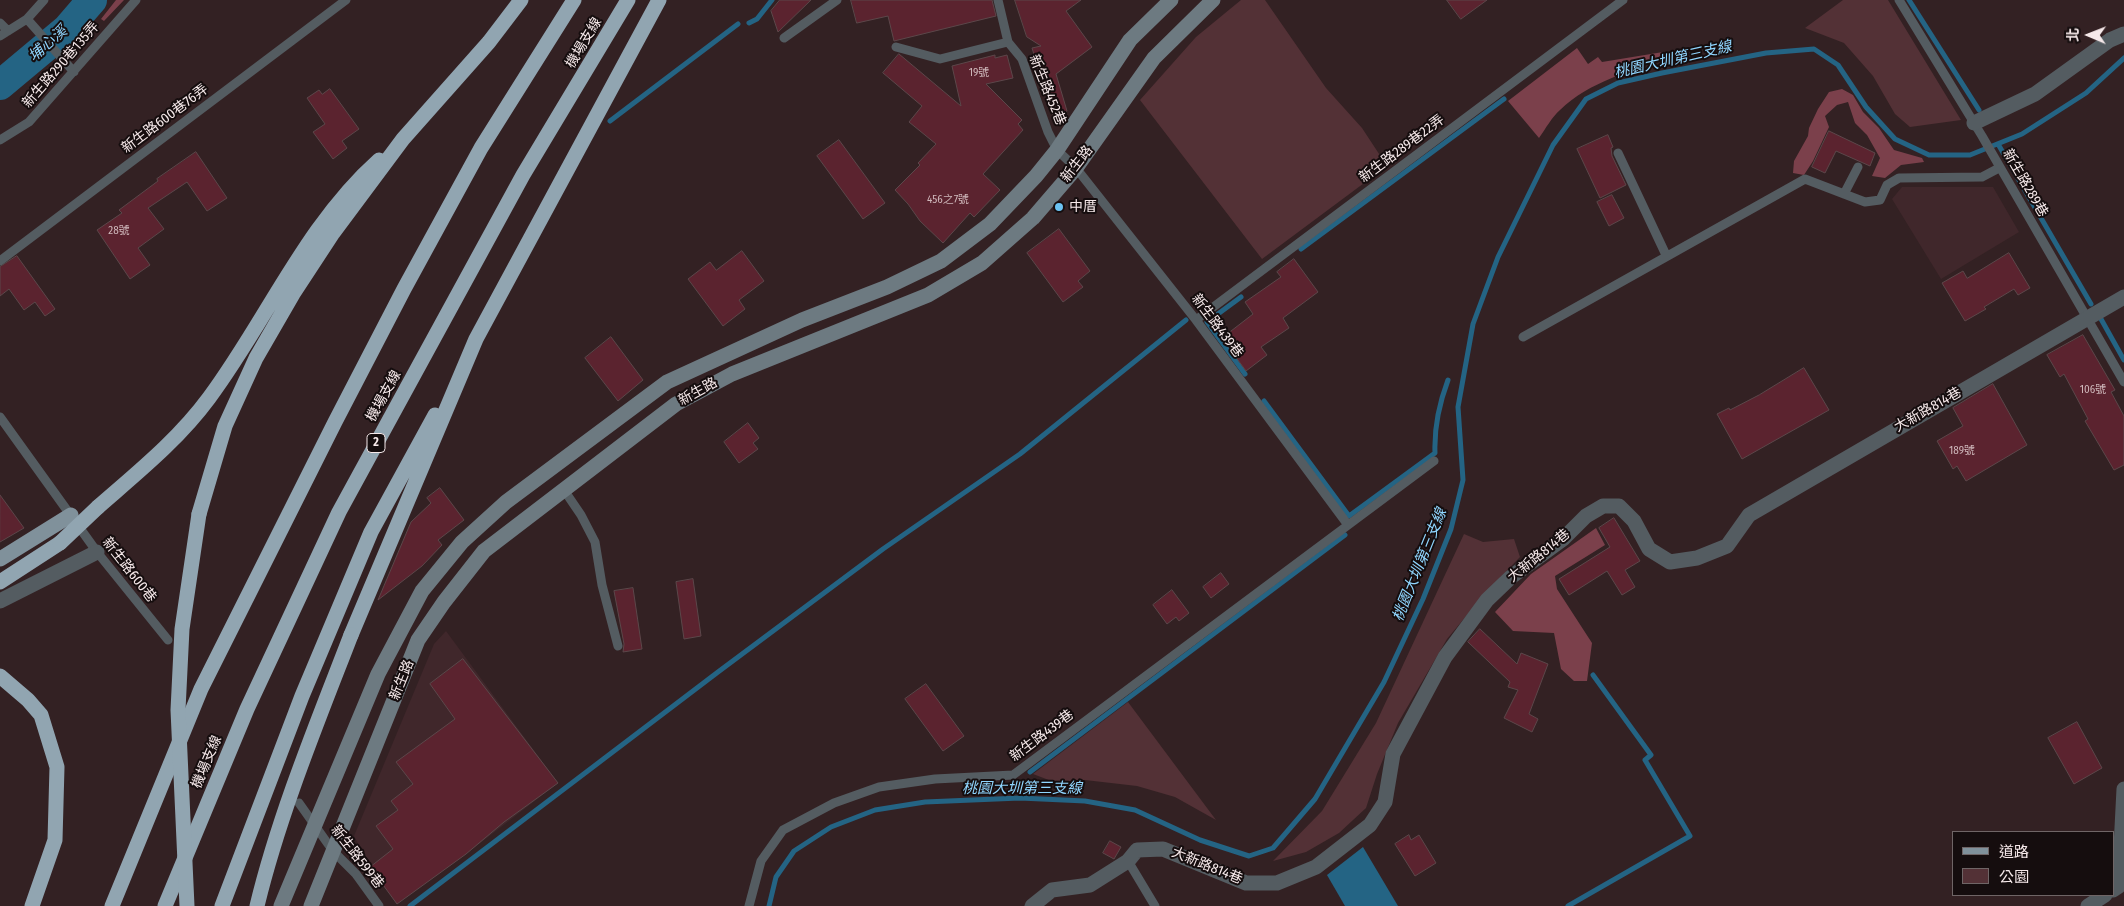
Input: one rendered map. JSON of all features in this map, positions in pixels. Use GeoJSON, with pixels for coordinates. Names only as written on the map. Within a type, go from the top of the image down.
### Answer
{"type":"FeatureCollection","features":[{"type":"Feature","properties":{"kind":"highway"},"geometry":{"type":"LineString","coordinates":[[188,906],[178,710],[182,629],[199,514],[225,426],[256,358],[293,294],[333,233],[403,140],[490,42],[521,0]]}},
{"type":"Feature","properties":{"kind":"highway"},"geometry":{"type":"LineString","coordinates":[[112,906],[201,689],[335,422],[404,289],[481,148],[574,0]]}},
{"type":"Feature","properties":{"kind":"highway","name":"機場支線"},"geometry":{"type":"LineString","coordinates":[[165,906],[246,710],[339,512],[523,175],[628,0]]}},
{"type":"Feature","properties":{"kind":"highway"},"geometry":{"type":"LineString","coordinates":[[222,906],[302,696],[371,532],[659,0]]}},
{"type":"Feature","properties":{"kind":"highway"},"geometry":{"type":"LineString","coordinates":[[0,582],[60,543],[166,448],[208,398],[239,354],[305,248],[335,208],[360,177],[403,140]]}},
{"type":"Feature","properties":{"kind":"highway"},"geometry":{"type":"LineString","coordinates":[[257,906],[263,882],[303,761],[351,635],[476,339]]}},
{"type":"Feature","properties":{"kind":"highway"},"geometry":{"type":"LineString","coordinates":[[0,676],[28,700],[41,715],[58,767],[55,840],[32,906]]}},
{"type":"Feature","properties":{"kind":"main road","name":"新生路"},"geometry":{"type":"LineString","coordinates":[[281,906],[378,674],[422,591],[462,542],[506,502],[667,382],[802,320],[887,287],[941,261],[990,224],[1036,176],[1057,150],[1130,40],[1171,0]]}},
{"type":"Feature","properties":{"kind":"main road","name":"新生路"},"geometry":{"type":"LineString","coordinates":[[311,906],[418,640],[444,602],[484,551],[676,404],[732,374],[928,295],[982,263],[1034,218],[1076,168],[1154,58],[1213,0]]}},
{"type":"Feature","properties":{"kind":"main road"},"geometry":{"type":"LineString","coordinates":[[0,559],[70,516]]}},
{"type":"Feature","properties":{"kind":"street"},"geometry":{"type":"LineString","coordinates":[[1974,123],[2035,94],[2110,40],[2124,34]]}},
{"type":"Feature","properties":{"kind":"street","name":"大新路814巷"},"geometry":{"type":"LineString","coordinates":[[1032,906],[1052,890],[1090,885],[1128,860],[1137,850],[1164,848],[1246,883],[1277,883],[1316,866],[1370,825],[1385,802],[1393,754],[1445,657],[1487,600],[1512,577],[1563,539],[1586,516],[1603,506],[1619,506],[1634,521],[1649,549],[1670,562],[1697,558],[1727,546],[1749,515],[2124,297]]}},
{"type":"Feature","properties":{"kind":"street"},"geometry":{"type":"LineString","coordinates":[[0,600],[97,552]]}},
{"type":"Feature","properties":{"kind":"street"},"geometry":{"type":"LineString","coordinates":[[2114,889],[2119,886],[2124,789]]}},
{"type":"Feature","properties":{"kind":"street"},"geometry":{"type":"LineString","coordinates":[[2088,906],[2103,896]]}},
{"type":"Feature","properties":{"kind":"lane"},"geometry":{"type":"LineString","coordinates":[[0,23],[4,34],[27,19],[44,0]]}},
{"type":"Feature","properties":{"kind":"lane","name":"新生路290巷135弄"},"geometry":{"type":"LineString","coordinates":[[0,140],[29,122],[136,0]]}},
{"type":"Feature","properties":{"kind":"lane","name":"新生路600巷76弄"},"geometry":{"type":"LineString","coordinates":[[0,261],[346,0]]}},
{"type":"Feature","properties":{"kind":"lane"},"geometry":{"type":"LineString","coordinates":[[784,38],[837,0]]}},
{"type":"Feature","properties":{"kind":"lane","name":"新生路452巷"},"geometry":{"type":"LineString","coordinates":[[998,0],[1008,42],[1022,59],[1048,132],[1057,150]]}},
{"type":"Feature","properties":{"kind":"lane","name":"新生路289巷22弄"},"geometry":{"type":"LineString","coordinates":[[1196,320],[1624,0]]}},
{"type":"Feature","properties":{"kind":"lane","name":"新生路289巷"},"geometry":{"type":"LineString","coordinates":[[1899,0],[1974,123],[2124,382]]}},
{"type":"Feature","properties":{"kind":"lane"},"geometry":{"type":"LineString","coordinates":[[27,19],[74,72]]}},
{"type":"Feature","properties":{"kind":"lane"},"geometry":{"type":"LineString","coordinates":[[896,47],[940,59],[1008,42]]}},
{"type":"Feature","properties":{"kind":"lane","name":"新生路439巷"},"geometry":{"type":"LineString","coordinates":[[1057,150],[1076,168],[1196,320],[1348,525]]}},
{"type":"Feature","properties":{"kind":"lane"},"geometry":{"type":"LineString","coordinates":[[1618,153],[1666,255]]}},
{"type":"Feature","properties":{"kind":"lane"},"geometry":{"type":"LineString","coordinates":[[1844,194],[1858,167]]}},
{"type":"Feature","properties":{"kind":"lane"},"geometry":{"type":"LineString","coordinates":[[1523,337],[1666,255],[1805,179],[1865,202],[1880,200],[1887,185],[1900,178],[1982,178],[1999,168]]}},
{"type":"Feature","properties":{"kind":"lane"},"geometry":{"type":"LineString","coordinates":[[0,417],[70,516]]}},
{"type":"Feature","properties":{"kind":"lane","name":"新生路439巷"},"geometry":{"type":"LineString","coordinates":[[749,906],[761,861],[783,830],[834,803],[880,787],[935,779],[1013,775],[1434,461]]}},
{"type":"Feature","properties":{"kind":"lane"},"geometry":{"type":"LineString","coordinates":[[564,490],[582,515],[595,542],[602,585],[618,646]]}},
{"type":"Feature","properties":{"kind":"lane","name":"新生路600巷"},"geometry":{"type":"LineString","coordinates":[[70,516],[168,640]]}},
{"type":"Feature","properties":{"kind":"lane"},"geometry":{"type":"LineString","coordinates":[[299,803],[315,824]]}},
{"type":"Feature","properties":{"kind":"lane","name":"新生路599巷"},"geometry":{"type":"LineString","coordinates":[[315,824],[334,851],[356,874],[379,906]]}},
{"type":"Feature","properties":{"kind":"lane"},"geometry":{"type":"LineString","coordinates":[[1128,860],[1155,906]]}},
{"type":"Feature","properties":{"kind":"shaded area"},"geometry":{"type":"Polygon","coordinates":[[[116,0],[124,0],[104,21],[101,19],[116,0]]]}},
{"type":"Feature","properties":{"kind":"shaded area"},"geometry":{"type":"Polygon","coordinates":[[[1577,48],[1588,64],[1598,57],[1602,62],[1663,52],[1667,56],[1611,78],[1584,92],[1557,113],[1539,138],[1508,101],[1577,48]]]}},
{"type":"Feature","properties":{"kind":"shaded area"},"geometry":{"type":"Polygon","coordinates":[[[1842,89],[1853,95],[1863,112],[1879,128],[1894,150],[1922,158],[1924,162],[1901,165],[1885,178],[1872,176],[1880,158],[1867,135],[1855,123],[1848,102],[1837,105],[1825,116],[1829,127],[1813,161],[1804,175],[1793,173],[1794,161],[1808,136],[1809,128],[1818,109],[1829,92],[1842,89]]]}},
{"type":"Feature","properties":{"kind":"shaded area"},"geometry":{"type":"Polygon","coordinates":[[[1902,187],[1993,187],[2019,232],[1941,279],[1892,199],[1902,187]]]}},
{"type":"Feature","properties":{"kind":"shaded area"},"geometry":{"type":"Polygon","coordinates":[[[1596,528],[1605,545],[1555,576],[1557,589],[1592,643],[1587,681],[1574,681],[1561,669],[1554,633],[1513,631],[1495,612],[1531,574],[1596,528]]]}},
{"type":"Feature","properties":{"kind":"shaded area"},"geometry":{"type":"Polygon","coordinates":[[[446,631],[558,783],[397,904],[370,867],[354,836],[434,644],[446,631]]]}},
{"type":"Feature","properties":{"kind":"green space"},"geometry":{"type":"Polygon","coordinates":[[[1241,0],[1265,0],[1326,88],[1362,128],[1387,166],[1262,259],[1140,100],[1196,37],[1241,0]]]}},
{"type":"Feature","properties":{"kind":"green space"},"geometry":{"type":"Polygon","coordinates":[[[1843,0],[1888,0],[1961,120],[1910,127],[1895,114],[1873,76],[1844,43],[1805,28],[1843,0]]]}},
{"type":"Feature","properties":{"kind":"green space"},"geometry":{"type":"Polygon","coordinates":[[[1464,534],[1483,542],[1514,539],[1520,557],[1487,591],[1447,639],[1398,723],[1377,774],[1366,808],[1339,833],[1306,852],[1273,861],[1322,811],[1376,723],[1464,534]]]}},
{"type":"Feature","properties":{"kind":"green space"},"geometry":{"type":"Polygon","coordinates":[[[1128,702],[1216,820],[1175,797],[1137,786],[1085,780],[1054,782],[1033,774],[1128,702]]]}},
{"type":"Feature","properties":{"kind":"water"},"geometry":{"type":"Polygon","coordinates":[[[1363,847],[1398,906],[1345,906],[1327,875],[1363,847]]]}},
{"type":"Feature","properties":{"kind":"building"},"geometry":{"type":"Polygon","coordinates":[[[780,0],[811,0],[778,32],[771,11],[780,0]]]}},
{"type":"Feature","properties":{"kind":"building"},"geometry":{"type":"Polygon","coordinates":[[[851,0],[992,0],[996,16],[894,41],[888,16],[857,23],[851,0]]]}},
{"type":"Feature","properties":{"kind":"building"},"geometry":{"type":"Polygon","coordinates":[[[1015,0],[1081,0],[1066,11],[1092,47],[1056,74],[1067,111],[1056,126],[1032,48],[1041,46],[1027,37],[1015,0]]]}},
{"type":"Feature","properties":{"kind":"building"},"geometry":{"type":"Polygon","coordinates":[[[1447,0],[1487,0],[1461,19],[1447,0]]]}},
{"type":"Feature","properties":{"kind":"building"},"geometry":{"type":"Polygon","coordinates":[[[899,54],[961,106],[952,66],[995,55],[995,58],[1007,55],[1013,78],[986,84],[1022,120],[1018,124],[1023,130],[983,174],[1000,190],[974,217],[970,213],[943,243],[920,221],[895,190],[920,165],[918,163],[936,144],[909,122],[922,106],[883,73],[899,54]]]}},
{"type":"Feature","properties":{"kind":"building"},"geometry":{"type":"Polygon","coordinates":[[[330,89],[359,129],[342,141],[347,148],[333,159],[313,132],[325,124],[307,98],[319,90],[322,94],[330,89]]]}},
{"type":"Feature","properties":{"kind":"building"},"geometry":{"type":"Polygon","coordinates":[[[1829,131],[1875,153],[1870,166],[1836,151],[1825,173],[1812,167],[1829,131]]]}},
{"type":"Feature","properties":{"kind":"building"},"geometry":{"type":"Polygon","coordinates":[[[1608,135],[1613,147],[1611,148],[1612,156],[1626,185],[1600,198],[1577,149],[1608,135]]]}},
{"type":"Feature","properties":{"kind":"building"},"geometry":{"type":"Polygon","coordinates":[[[839,140],[885,203],[863,219],[817,156],[839,140]]]}},
{"type":"Feature","properties":{"kind":"building"},"geometry":{"type":"Polygon","coordinates":[[[196,152],[227,198],[207,211],[187,182],[148,208],[164,229],[138,248],[150,265],[130,279],[97,230],[122,213],[119,210],[158,181],[157,179],[196,152]]]}},
{"type":"Feature","properties":{"kind":"building"},"geometry":{"type":"Polygon","coordinates":[[[1612,195],[1624,218],[1609,226],[1597,202],[1612,195]]]}},
{"type":"Feature","properties":{"kind":"building"},"geometry":{"type":"Polygon","coordinates":[[[1059,229],[1090,271],[1078,281],[1083,287],[1063,302],[1027,253],[1059,229]]]}},
{"type":"Feature","properties":{"kind":"building"},"geometry":{"type":"Polygon","coordinates":[[[742,251],[764,281],[739,300],[745,309],[723,326],[688,279],[710,262],[716,270],[742,251]]]}},
{"type":"Feature","properties":{"kind":"building"},"geometry":{"type":"Polygon","coordinates":[[[2009,253],[2030,288],[2018,295],[2014,289],[1965,321],[1942,283],[1963,271],[1967,278],[2009,253]]]}},
{"type":"Feature","properties":{"kind":"building"},"geometry":{"type":"Polygon","coordinates":[[[17,256],[55,309],[45,316],[35,302],[24,310],[9,289],[0,296],[0,267],[17,256]]]}},
{"type":"Feature","properties":{"kind":"building"},"geometry":{"type":"Polygon","coordinates":[[[1294,259],[1318,292],[1283,318],[1289,328],[1261,347],[1267,355],[1246,371],[1222,338],[1253,314],[1245,302],[1281,277],[1277,272],[1294,259]]]}},
{"type":"Feature","properties":{"kind":"building"},"geometry":{"type":"Polygon","coordinates":[[[2083,335],[2115,390],[2111,392],[2124,416],[2124,465],[2114,470],[2085,421],[2088,419],[2064,374],[2060,377],[2047,355],[2083,335]]]}},
{"type":"Feature","properties":{"kind":"building"},"geometry":{"type":"Polygon","coordinates":[[[611,337],[643,380],[618,401],[585,358],[611,337]]]}},
{"type":"Feature","properties":{"kind":"building"},"geometry":{"type":"Polygon","coordinates":[[[1804,368],[1829,410],[1742,459],[1717,414],[1729,408],[1730,410],[1759,395],[1804,368]]]}},
{"type":"Feature","properties":{"kind":"building"},"geometry":{"type":"Polygon","coordinates":[[[1993,384],[2027,445],[1966,481],[1957,466],[1953,469],[1937,441],[1963,426],[1953,408],[1993,384]]]}},
{"type":"Feature","properties":{"kind":"building"},"geometry":{"type":"Polygon","coordinates":[[[748,423],[759,438],[753,443],[758,449],[739,463],[724,442],[748,423]]]}},
{"type":"Feature","properties":{"kind":"building"},"geometry":{"type":"Polygon","coordinates":[[[440,488],[464,520],[438,540],[442,545],[422,566],[378,600],[411,522],[431,503],[427,498],[440,488]]]}},
{"type":"Feature","properties":{"kind":"building"},"geometry":{"type":"Polygon","coordinates":[[[0,495],[24,528],[0,542],[0,495]]]}},
{"type":"Feature","properties":{"kind":"building"},"geometry":{"type":"Polygon","coordinates":[[[1614,518],[1640,561],[1625,570],[1635,587],[1622,595],[1607,571],[1569,595],[1559,579],[1610,547],[1599,528],[1614,518]]]}},
{"type":"Feature","properties":{"kind":"building"},"geometry":{"type":"Polygon","coordinates":[[[1221,573],[1229,584],[1211,598],[1203,587],[1221,573]]]}},
{"type":"Feature","properties":{"kind":"building"},"geometry":{"type":"Polygon","coordinates":[[[693,579],[701,636],[684,639],[676,582],[693,579]]]}},
{"type":"Feature","properties":{"kind":"building"},"geometry":{"type":"Polygon","coordinates":[[[633,588],[642,649],[623,652],[624,644],[614,591],[633,588]]]}},
{"type":"Feature","properties":{"kind":"building"},"geometry":{"type":"Polygon","coordinates":[[[1172,590],[1189,613],[1179,621],[1176,617],[1167,624],[1153,605],[1172,590]]]}},
{"type":"Feature","properties":{"kind":"building"},"geometry":{"type":"Polygon","coordinates":[[[1480,629],[1517,664],[1521,653],[1548,664],[1529,714],[1538,719],[1532,732],[1504,718],[1518,690],[1508,687],[1510,682],[1468,642],[1480,629]]]}},
{"type":"Feature","properties":{"kind":"building"},"geometry":{"type":"Polygon","coordinates":[[[463,659],[558,783],[397,904],[370,867],[393,849],[376,826],[398,810],[391,801],[413,784],[396,762],[455,719],[430,684],[463,659]]]}},
{"type":"Feature","properties":{"kind":"building"},"geometry":{"type":"Polygon","coordinates":[[[926,684],[964,736],[943,751],[905,699],[926,684]]]}},
{"type":"Feature","properties":{"kind":"building"},"geometry":{"type":"Polygon","coordinates":[[[2077,722],[2102,768],[2074,784],[2048,738],[2077,722]]]}},
{"type":"Feature","properties":{"kind":"building"},"geometry":{"type":"Polygon","coordinates":[[[1409,835],[1411,840],[1419,835],[1436,863],[1415,876],[1395,844],[1409,835]]]}},
{"type":"Feature","properties":{"kind":"building"},"geometry":{"type":"Polygon","coordinates":[[[1110,841],[1121,847],[1114,859],[1103,853],[1110,841]]]}},
{"type":"Feature","properties":{"kind":"waterway","name":"埔心溪"},"geometry":{"type":"LineString","coordinates":[[0,85],[67,29],[92,0]]}},
{"type":"Feature","properties":{"kind":"waterway"},"geometry":{"type":"LineString","coordinates":[[749,23],[757,19],[772,0]]}},
{"type":"Feature","properties":{"kind":"waterway"},"geometry":{"type":"LineString","coordinates":[[1909,0],[1979,110]]}},
{"type":"Feature","properties":{"kind":"waterway"},"geometry":{"type":"LineString","coordinates":[[610,121],[738,24]]}},
{"type":"Feature","properties":{"kind":"waterway","name":"桃園大圳第三支線"},"geometry":{"type":"LineString","coordinates":[[769,906],[776,877],[794,851],[831,827],[875,810],[925,802],[1020,798],[1085,801],[1135,810],[1200,840],[1249,856],[1273,848],[1315,799],[1384,682],[1423,599],[1451,529],[1463,480],[1458,407],[1473,324],[1498,257],[1553,145],[1586,99],[1618,83],[1662,73],[1766,53],[1814,49],[1838,65],[1866,107],[1895,139],[1929,155],[1970,155],[2022,134],[2086,93],[2124,58]]}},
{"type":"Feature","properties":{"kind":"waterway"},"geometry":{"type":"LineString","coordinates":[[1301,249],[1504,99]]}},
{"type":"Feature","properties":{"kind":"waterway"},"geometry":{"type":"LineString","coordinates":[[1998,144],[2091,304]]}},
{"type":"Feature","properties":{"kind":"waterway"},"geometry":{"type":"LineString","coordinates":[[1241,297],[1207,322],[1245,374]]}},
{"type":"Feature","properties":{"kind":"waterway"},"geometry":{"type":"LineString","coordinates":[[2101,319],[2124,360]]}},
{"type":"Feature","properties":{"kind":"waterway"},"geometry":{"type":"LineString","coordinates":[[410,906],[883,549],[1020,454],[1186,320]]}},
{"type":"Feature","properties":{"kind":"waterway"},"geometry":{"type":"LineString","coordinates":[[1264,401],[1349,516],[1435,453],[1435,434],[1438,416],[1448,380]]}},
{"type":"Feature","properties":{"kind":"waterway"},"geometry":{"type":"LineString","coordinates":[[1030,772],[1345,535]]}},
{"type":"Feature","properties":{"kind":"waterway"},"geometry":{"type":"LineString","coordinates":[[1568,906],[1690,836],[1645,760],[1651,755],[1593,675]]}},
{"type":"Feature","properties":{"kind":"place","name":"中厝"},"geometry":{"type":"Point","coordinates":[1059,207]}}]}
